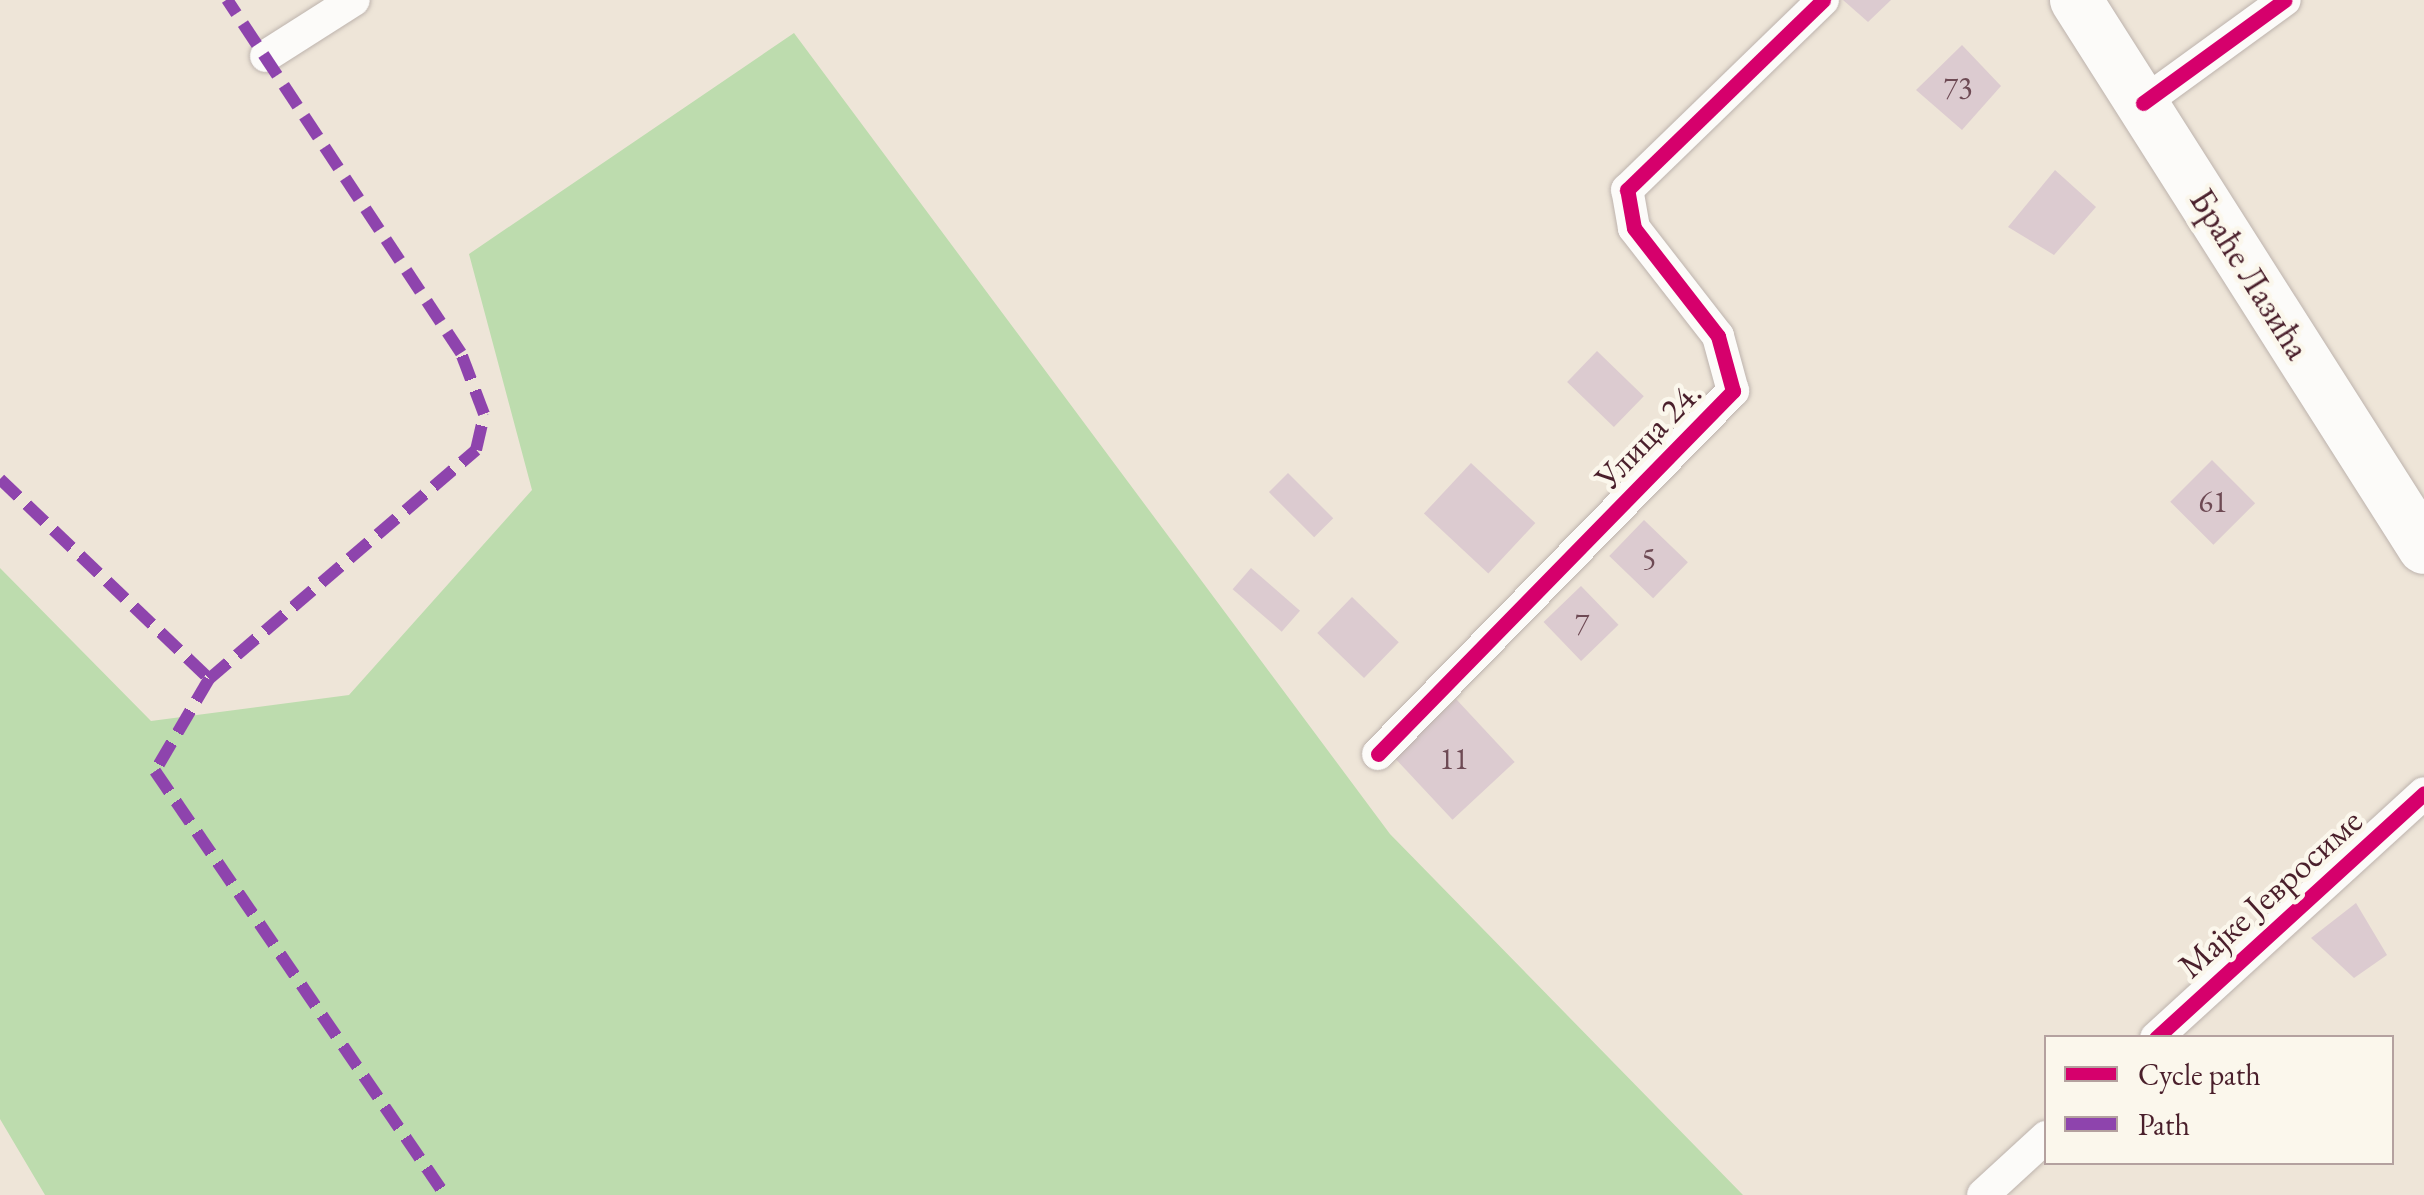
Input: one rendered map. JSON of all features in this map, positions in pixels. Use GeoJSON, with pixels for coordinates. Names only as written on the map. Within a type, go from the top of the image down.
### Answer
{"type":"FeatureCollection","features":[{"type":"Feature","properties":{"kind":"main road","name":"Браће Лазића"},"geometry":{"type":"LineString","coordinates":[[2076,0],[2424,548]]}},
{"type":"Feature","properties":{"kind":"street"},"geometry":{"type":"LineString","coordinates":[[266,56],[354,0]]}},
{"type":"Feature","properties":{"kind":"street","name":"Улица 24."},"geometry":{"type":"LineString","coordinates":[[1378,754],[1733,391],[1718,336],[1634,228],[1627,190],[1823,0]]}},
{"type":"Feature","properties":{"kind":"street"},"geometry":{"type":"LineString","coordinates":[[2142,103],[2285,0]]}},
{"type":"Feature","properties":{"kind":"street","name":"Мајке Јевросиме"},"geometry":{"type":"LineString","coordinates":[[2159,1035],[2424,793]]}},
{"type":"Feature","properties":{"kind":"street"},"geometry":{"type":"LineString","coordinates":[[1983,1195],[2044,1139]]}},
{"type":"Feature","properties":{"kind":"green space"},"geometry":{"type":"Polygon","coordinates":[[[794,33],[1390,834],[1743,1195],[45,1195],[0,1119],[0,568],[151,721],[349,695],[532,490],[469,254],[794,33]]]}},
{"type":"Feature","properties":{"kind":"building"},"geometry":{"type":"Polygon","coordinates":[[[1843,0],[1891,0],[1868,22],[1843,0]]]}},
{"type":"Feature","properties":{"kind":"building"},"geometry":{"type":"Polygon","coordinates":[[[1962,45],[2001,86],[1962,130],[1916,90],[1962,45]]]}},
{"type":"Feature","properties":{"kind":"building"},"geometry":{"type":"Polygon","coordinates":[[[2055,170],[2096,207],[2054,255],[2008,227],[2055,170]]]}},
{"type":"Feature","properties":{"kind":"building"},"geometry":{"type":"Polygon","coordinates":[[[1597,351],[1644,396],[1614,427],[1567,382],[1597,351]]]}},
{"type":"Feature","properties":{"kind":"building"},"geometry":{"type":"Polygon","coordinates":[[[2212,460],[2255,503],[2213,545],[2170,502],[2212,460]]]}},
{"type":"Feature","properties":{"kind":"building"},"geometry":{"type":"Polygon","coordinates":[[[1471,463],[1535,523],[1488,573],[1424,513],[1471,463]]]}},
{"type":"Feature","properties":{"kind":"building"},"geometry":{"type":"Polygon","coordinates":[[[1288,473],[1333,518],[1314,537],[1269,492],[1288,473]]]}},
{"type":"Feature","properties":{"kind":"building"},"geometry":{"type":"Polygon","coordinates":[[[1644,520],[1688,562],[1653,598],[1609,556],[1644,520]]]}},
{"type":"Feature","properties":{"kind":"building"},"geometry":{"type":"Polygon","coordinates":[[[1251,568],[1300,611],[1282,632],[1233,589],[1251,568]]]}},
{"type":"Feature","properties":{"kind":"building"},"geometry":{"type":"Polygon","coordinates":[[[1581,586],[1619,625],[1581,661],[1544,622],[1581,586]]]}},
{"type":"Feature","properties":{"kind":"building"},"geometry":{"type":"Polygon","coordinates":[[[1352,597],[1399,642],[1364,678],[1317,633],[1352,597]]]}},
{"type":"Feature","properties":{"kind":"building"},"geometry":{"type":"Polygon","coordinates":[[[1456,699],[1515,762],[1452,820],[1394,757],[1456,699]]]}},
{"type":"Feature","properties":{"kind":"building"},"geometry":{"type":"Polygon","coordinates":[[[2356,903],[2387,955],[2354,978],[2311,938],[2356,903]]]}},
{"type":"Feature","properties":{"kind":"marked path"},"geometry":{"type":"LineString","coordinates":[[209,679],[476,450],[484,414],[461,353],[227,0]]}},
{"type":"Feature","properties":{"kind":"marked path"},"geometry":{"type":"LineString","coordinates":[[0,479],[209,679],[155,771],[445,1195]]}},
{"type":"Feature","properties":{"kind":"cycle path"},"geometry":{"type":"LineString","coordinates":[[1378,754],[1733,391],[1718,336],[1634,228],[1627,190],[1823,0]]}},
{"type":"Feature","properties":{"kind":"cycle path"},"geometry":{"type":"LineString","coordinates":[[2143,103],[2285,0]]}},
{"type":"Feature","properties":{"kind":"cycle path"},"geometry":{"type":"LineString","coordinates":[[2159,1035],[2424,793]]}}]}
